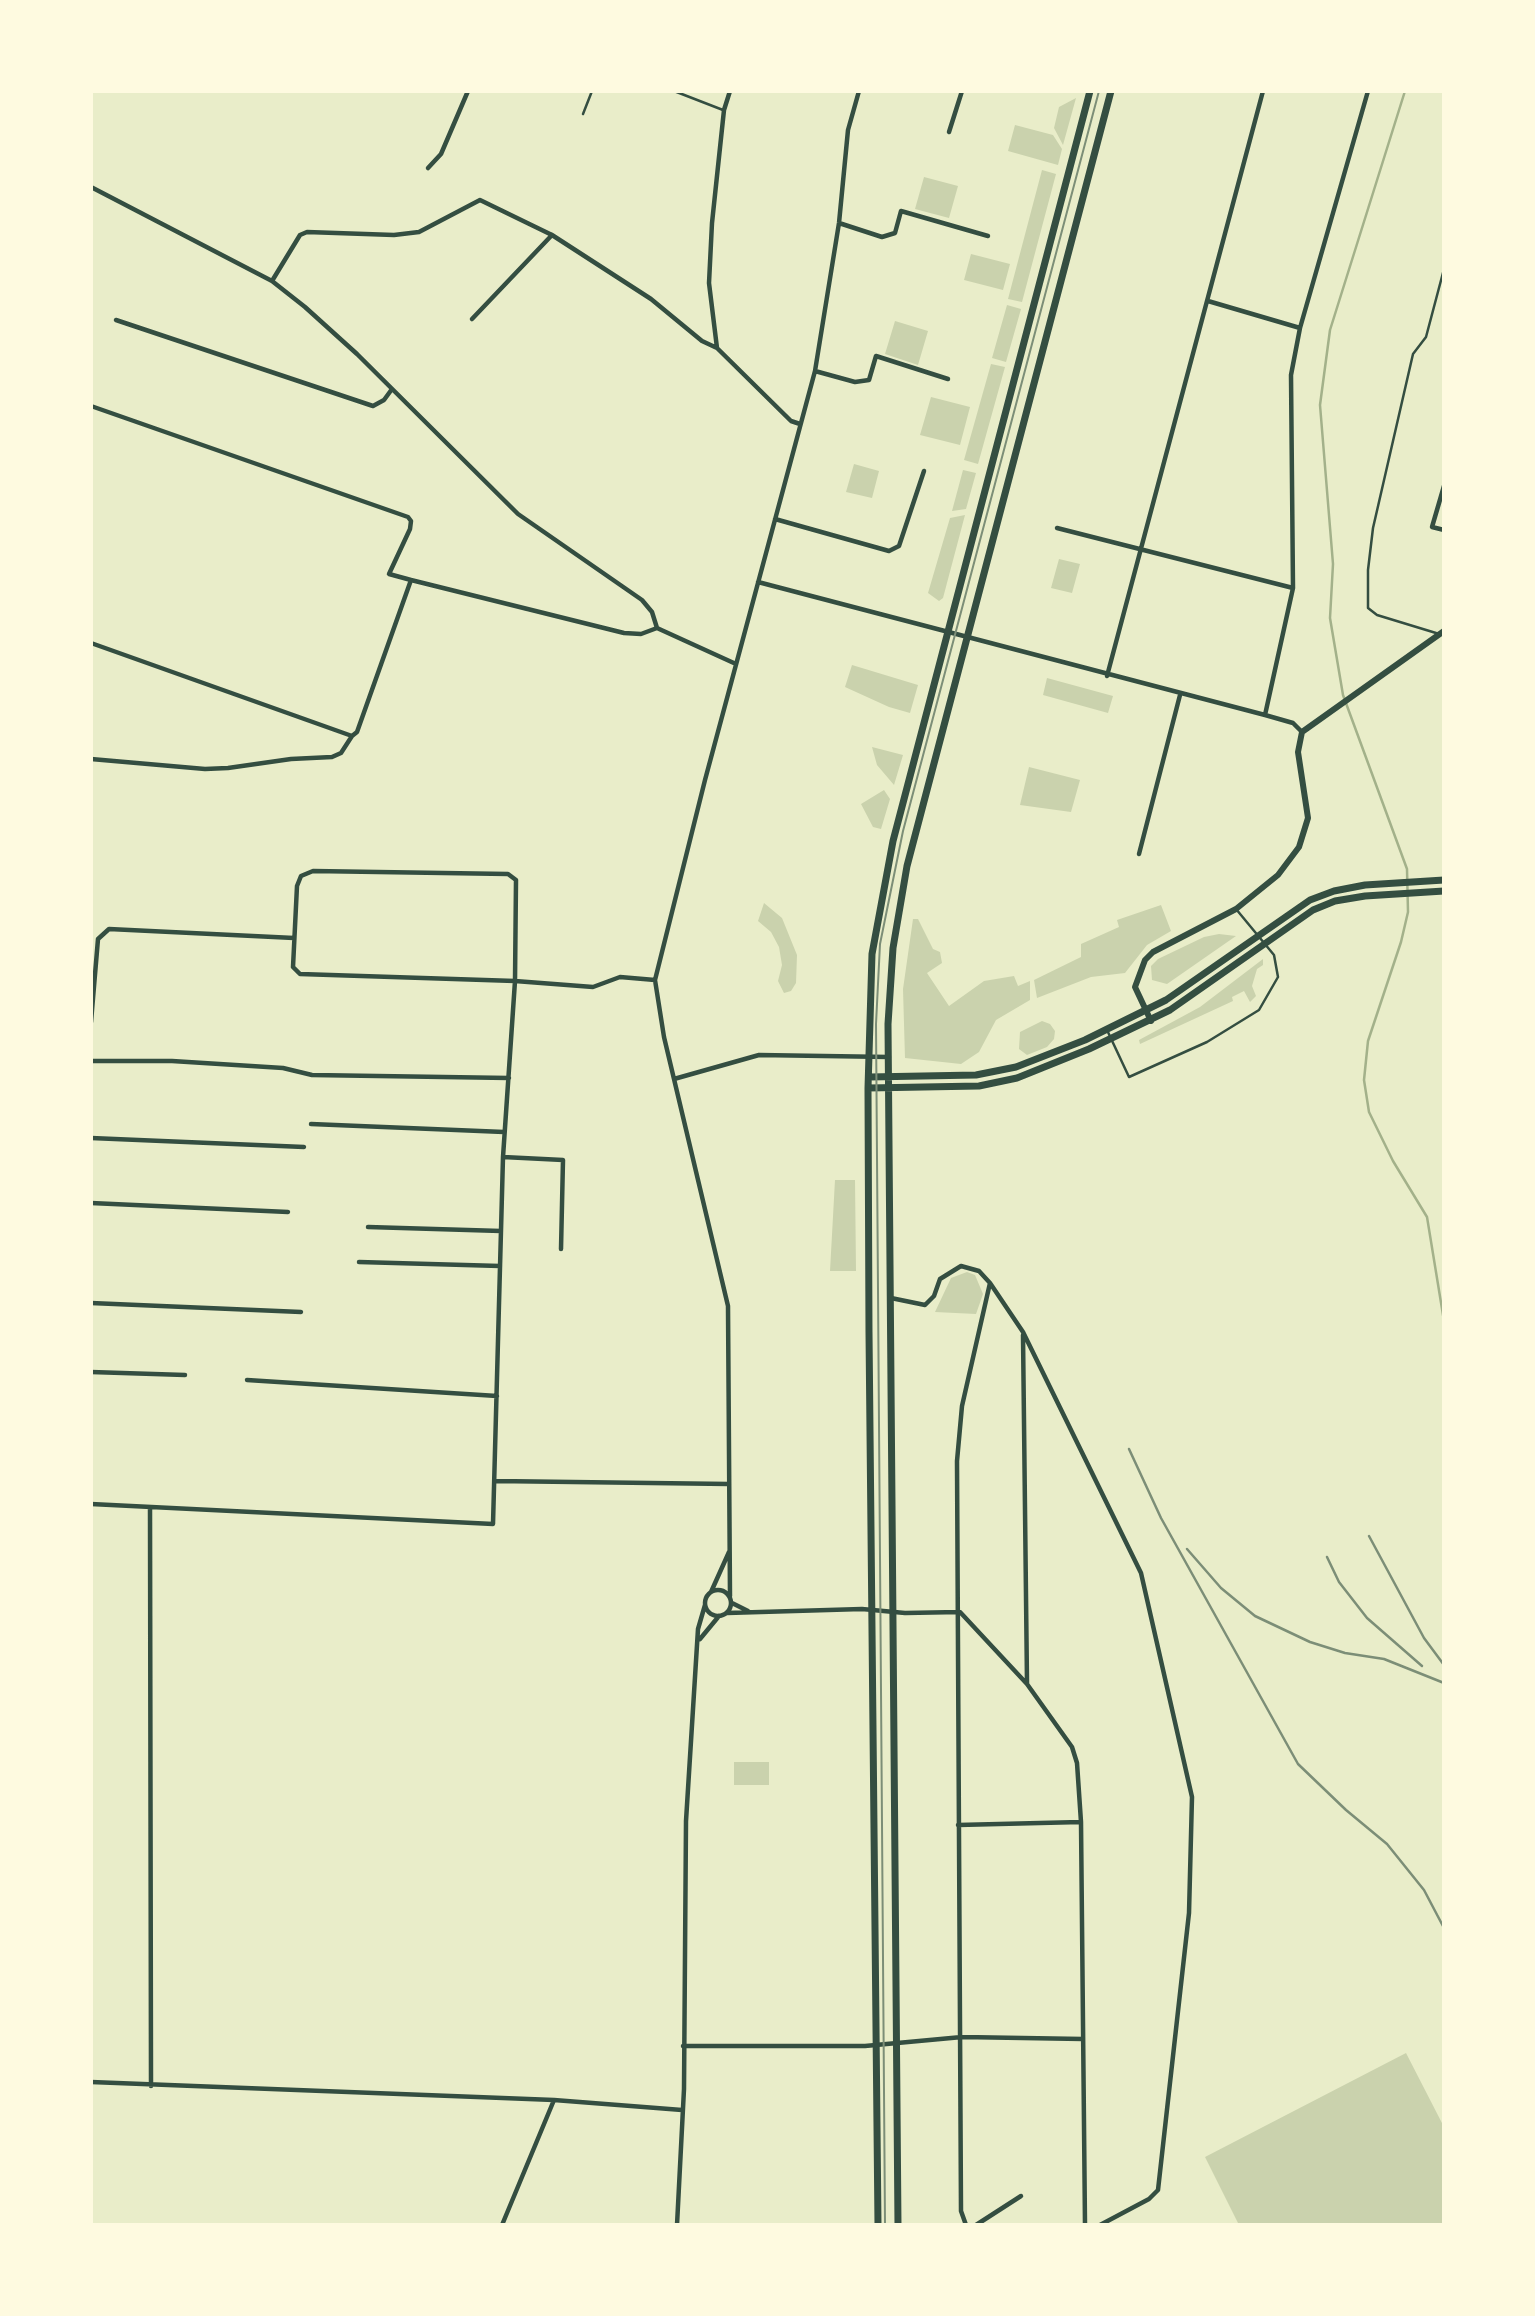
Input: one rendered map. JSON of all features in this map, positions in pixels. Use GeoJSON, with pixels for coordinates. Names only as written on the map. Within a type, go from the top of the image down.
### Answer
{"type":"FeatureCollection","features":[{"type":"Feature","properties":{"kind":"main road"},"geometry":{"type":"LineString","coordinates":[[877,2225],[868,1088],[870,978],[879,903],[1090,91]]}},
{"type":"Feature","properties":{"kind":"main road"},"geometry":{"type":"LineString","coordinates":[[898,2225],[888,1057],[890,978],[901,895],[1111,91]]}},
{"type":"Feature","properties":{"kind":"main road"},"geometry":{"type":"LineString","coordinates":[[869,1077],[976,1075],[1001,1071],[1107,1030],[1146,1011],[1283,916],[1334,891],[1365,885],[1444,880]]}},
{"type":"Feature","properties":{"kind":"main road"},"geometry":{"type":"LineString","coordinates":[[868,1088],[979,1086],[1009,1080],[1150,1021],[1288,925],[1335,901],[1365,896],[1444,891]]}},
{"type":"Feature","properties":{"kind":"street"},"geometry":{"type":"LineString","coordinates":[[428,168],[441,154],[468,91]]}},
{"type":"Feature","properties":{"kind":"street"},"geometry":{"type":"LineString","coordinates":[[717,348],[709,284],[712,223],[724,110],[730,91]]}},
{"type":"Feature","properties":{"kind":"street"},"geometry":{"type":"LineString","coordinates":[[727,1613],[732,1603],[729,1552],[728,1306],[674,1079],[655,980],[815,371],[839,223],[848,130],[859,91]]}},
{"type":"Feature","properties":{"kind":"street"},"geometry":{"type":"LineString","coordinates":[[949,132],[962,91]]}},
{"type":"Feature","properties":{"kind":"street"},"geometry":{"type":"LineString","coordinates":[[1107,676],[1263,91]]}},
{"type":"Feature","properties":{"kind":"street"},"geometry":{"type":"LineString","coordinates":[[1265,715],[1293,588],[1291,375],[1300,328],[1368,91]]}},
{"type":"Feature","properties":{"kind":"street"},"geometry":{"type":"LineString","coordinates":[[91,187],[272,281],[314,315],[518,514],[642,600],[652,612],[657,628]]}},
{"type":"Feature","properties":{"kind":"street"},"geometry":{"type":"LineString","coordinates":[[272,281],[300,235],[307,232],[419,232],[480,200],[552,235],[619,276],[702,341],[717,348],[791,421],[800,424]]}},
{"type":"Feature","properties":{"kind":"street"},"geometry":{"type":"LineString","coordinates":[[839,223],[848,229],[883,237],[895,233],[901,211],[988,236]]}},
{"type":"Feature","properties":{"kind":"street"},"geometry":{"type":"LineString","coordinates":[[471,319],[552,235]]}},
{"type":"Feature","properties":{"kind":"street"},"geometry":{"type":"LineString","coordinates":[[1208,301],[1300,328]]}},
{"type":"Feature","properties":{"kind":"street"},"geometry":{"type":"LineString","coordinates":[[116,320],[373,406],[384,400],[392,389]]}},
{"type":"Feature","properties":{"kind":"street"},"geometry":{"type":"LineString","coordinates":[[815,371],[855,382],[869,380],[876,356],[948,379]]}},
{"type":"Feature","properties":{"kind":"street"},"geometry":{"type":"LineString","coordinates":[[91,406],[408,517],[411,521],[410,529],[389,574],[624,633],[642,634],[657,628],[736,664]]}},
{"type":"Feature","properties":{"kind":"street"},"geometry":{"type":"LineString","coordinates":[[775,519],[889,551],[899,545],[924,471]]}},
{"type":"Feature","properties":{"kind":"street"},"geometry":{"type":"LineString","coordinates":[[1444,486],[1432,527],[1444,530]]}},
{"type":"Feature","properties":{"kind":"street"},"geometry":{"type":"LineString","coordinates":[[1057,528],[1293,588]]}},
{"type":"Feature","properties":{"kind":"street"},"geometry":{"type":"LineString","coordinates":[[91,759],[205,769],[332,757],[341,753],[357,732],[411,580]]}},
{"type":"Feature","properties":{"kind":"street"},"geometry":{"type":"LineString","coordinates":[[758,582],[1107,676],[1265,715],[1293,723],[1302,732]]}},
{"type":"Feature","properties":{"kind":"street"},"geometry":{"type":"LineString","coordinates":[[1150,1021],[1135,987],[1144,960],[1169,943],[1236,909],[1292,860],[1306,832],[1308,818],[1297,744],[1302,732],[1442,633]]}},
{"type":"Feature","properties":{"kind":"street"},"geometry":{"type":"LineString","coordinates":[[91,643],[352,736]]}},
{"type":"Feature","properties":{"kind":"street"},"geometry":{"type":"LineString","coordinates":[[1139,854],[1180,695]]}},
{"type":"Feature","properties":{"kind":"street"},"geometry":{"type":"LineString","coordinates":[[91,1504],[493,1524],[503,1157],[515,981],[516,880],[508,874],[306,872],[297,886],[293,967],[296,972],[515,981],[593,987],[620,977],[655,980]]}},
{"type":"Feature","properties":{"kind":"street"},"geometry":{"type":"LineString","coordinates":[[91,1022],[98,939],[104,931],[114,929],[295,938]]}},
{"type":"Feature","properties":{"kind":"street"},"geometry":{"type":"LineString","coordinates":[[674,1079],[758,1055],[888,1057]]}},
{"type":"Feature","properties":{"kind":"street"},"geometry":{"type":"LineString","coordinates":[[91,1061],[283,1068],[312,1074],[509,1078]]}},
{"type":"Feature","properties":{"kind":"street"},"geometry":{"type":"LineString","coordinates":[[311,1124],[505,1132]]}},
{"type":"Feature","properties":{"kind":"street"},"geometry":{"type":"LineString","coordinates":[[91,1138],[304,1147]]}},
{"type":"Feature","properties":{"kind":"street"},"geometry":{"type":"LineString","coordinates":[[503,1157],[563,1160],[561,1249]]}},
{"type":"Feature","properties":{"kind":"street"},"geometry":{"type":"LineString","coordinates":[[91,1203],[288,1212]]}},
{"type":"Feature","properties":{"kind":"street"},"geometry":{"type":"LineString","coordinates":[[368,1227],[501,1231]]}},
{"type":"Feature","properties":{"kind":"street"},"geometry":{"type":"LineString","coordinates":[[359,1262],[500,1266]]}},
{"type":"Feature","properties":{"kind":"street"},"geometry":{"type":"LineString","coordinates":[[890,1298],[925,1305],[934,1296],[940,1279],[961,1266],[979,1271],[1023,1332],[1141,1573],[1192,1797],[1185,1953],[1160,2180],[1157,2193],[1100,2225]]}},
{"type":"Feature","properties":{"kind":"street"},"geometry":{"type":"LineString","coordinates":[[966,2225],[961,2211],[958,1439],[962,1406],[990,1283]]}},
{"type":"Feature","properties":{"kind":"street"},"geometry":{"type":"LineString","coordinates":[[91,1303],[301,1312]]}},
{"type":"Feature","properties":{"kind":"street"},"geometry":{"type":"LineString","coordinates":[[1023,1332],[1027,1684]]}},
{"type":"Feature","properties":{"kind":"street"},"geometry":{"type":"LineString","coordinates":[[91,1372],[185,1375]]}},
{"type":"Feature","properties":{"kind":"street"},"geometry":{"type":"LineString","coordinates":[[247,1380],[497,1395]]}},
{"type":"Feature","properties":{"kind":"street"},"geometry":{"type":"LineString","coordinates":[[495,1481],[729,1484]]}},
{"type":"Feature","properties":{"kind":"street"},"geometry":{"type":"LineString","coordinates":[[150,1507],[152,2086]]}},
{"type":"Feature","properties":{"kind":"street"},"geometry":{"type":"LineString","coordinates":[[677,2225],[682,2110],[686,1821],[700,1615],[729,1552]]}},
{"type":"Feature","properties":{"kind":"street"},"geometry":{"type":"LineString","coordinates":[[710,1592],[721,1589],[730,1596]]}},
{"type":"Feature","properties":{"kind":"street"},"geometry":{"type":"LineString","coordinates":[[732,1603],[752,1613]]}},
{"type":"Feature","properties":{"kind":"street"},"geometry":{"type":"LineString","coordinates":[[705,1605],[709,1612],[719,1616]]}},
{"type":"Feature","properties":{"kind":"street"},"geometry":{"type":"LineString","coordinates":[[699,1640],[719,1616],[727,1613],[873,1609],[892,1612],[960,1612],[1027,1684],[1072,1747],[1077,1763],[1081,1822],[1085,2225]]}},
{"type":"Feature","properties":{"kind":"street"},"geometry":{"type":"LineString","coordinates":[[958,1825],[1081,1822]]}},
{"type":"Feature","properties":{"kind":"street"},"geometry":{"type":"LineString","coordinates":[[683,2046],[875,2044],[962,2036],[1083,2039]]}},
{"type":"Feature","properties":{"kind":"street"},"geometry":{"type":"LineString","coordinates":[[91,2082],[554,2100],[682,2110]]}},
{"type":"Feature","properties":{"kind":"street"},"geometry":{"type":"LineString","coordinates":[[502,2225],[554,2100]]}},
{"type":"Feature","properties":{"kind":"street"},"geometry":{"type":"LineString","coordinates":[[976,2225],[1021,2196]]}},
{"type":"Feature","properties":{"kind":"lane"},"geometry":{"type":"LineString","coordinates":[[583,114],[592,91]]}},
{"type":"Feature","properties":{"kind":"lane"},"geometry":{"type":"LineString","coordinates":[[674,91],[724,110]]}},
{"type":"Feature","properties":{"kind":"lane"},"geometry":{"type":"LineString","coordinates":[[1442,633],[1377,615],[1368,608],[1368,570],[1373,528],[1413,354],[1426,337],[1444,269]]}},
{"type":"Feature","properties":{"kind":"lane"},"geometry":{"type":"LineString","coordinates":[[1107,1030],[1129,1077],[1207,1042],[1259,1010],[1278,977],[1273,956],[1236,909]]}},
{"type":"Feature","properties":{"kind":"green space"},"geometry":{"type":"Polygon","coordinates":[[[1076,98],[1063,145],[1054,128],[1059,107],[1076,98]]]}},
{"type":"Feature","properties":{"kind":"green space"},"geometry":{"type":"Polygon","coordinates":[[[1015,125],[1053,135],[1062,149],[1058,165],[1008,151],[1015,125]]]}},
{"type":"Feature","properties":{"kind":"green space"},"geometry":{"type":"Polygon","coordinates":[[[1042,170],[1056,174],[1022,302],[1008,299],[1042,170]]]}},
{"type":"Feature","properties":{"kind":"green space"},"geometry":{"type":"Polygon","coordinates":[[[924,177],[958,186],[949,218],[915,209],[924,177]]]}},
{"type":"Feature","properties":{"kind":"green space"},"geometry":{"type":"Polygon","coordinates":[[[971,254],[1010,264],[1003,290],[964,280],[971,254]]]}},
{"type":"Feature","properties":{"kind":"green space"},"geometry":{"type":"Polygon","coordinates":[[[1007,305],[1021,309],[1006,362],[992,358],[1007,305]]]}},
{"type":"Feature","properties":{"kind":"green space"},"geometry":{"type":"Polygon","coordinates":[[[895,321],[928,331],[918,365],[885,354],[895,321]]]}},
{"type":"Feature","properties":{"kind":"green space"},"geometry":{"type":"Polygon","coordinates":[[[991,364],[1005,367],[978,464],[964,460],[991,364]]]}},
{"type":"Feature","properties":{"kind":"green space"},"geometry":{"type":"Polygon","coordinates":[[[931,397],[970,407],[960,445],[920,435],[931,397]]]}},
{"type":"Feature","properties":{"kind":"green space"},"geometry":{"type":"Polygon","coordinates":[[[854,464],[879,471],[872,498],[846,492],[854,464]]]}},
{"type":"Feature","properties":{"kind":"green space"},"geometry":{"type":"Polygon","coordinates":[[[963,470],[976,473],[966,509],[952,511],[963,470]]]}},
{"type":"Feature","properties":{"kind":"green space"},"geometry":{"type":"Polygon","coordinates":[[[965,515],[943,598],[939,601],[928,593],[950,518],[965,515]]]}},
{"type":"Feature","properties":{"kind":"green space"},"geometry":{"type":"Polygon","coordinates":[[[1059,559],[1080,564],[1072,593],[1051,588],[1059,559]]]}},
{"type":"Feature","properties":{"kind":"green space"},"geometry":{"type":"Polygon","coordinates":[[[852,665],[918,685],[910,713],[889,707],[845,687],[852,665]]]}},
{"type":"Feature","properties":{"kind":"green space"},"geometry":{"type":"Polygon","coordinates":[[[1047,678],[1113,696],[1108,713],[1043,695],[1047,678]]]}},
{"type":"Feature","properties":{"kind":"green space"},"geometry":{"type":"Polygon","coordinates":[[[872,747],[903,755],[894,785],[877,765],[872,747]]]}},
{"type":"Feature","properties":{"kind":"green space"},"geometry":{"type":"Polygon","coordinates":[[[1029,767],[1080,780],[1071,812],[1020,805],[1029,767]]]}},
{"type":"Feature","properties":{"kind":"green space"},"geometry":{"type":"Polygon","coordinates":[[[884,790],[890,799],[881,829],[873,827],[861,804],[884,790]]]}},
{"type":"Feature","properties":{"kind":"green space"},"geometry":{"type":"Polygon","coordinates":[[[764,903],[782,918],[797,955],[796,983],[791,991],[784,993],[778,981],[782,965],[779,947],[771,932],[758,921],[764,903]]]}},
{"type":"Feature","properties":{"kind":"green space"},"geometry":{"type":"Polygon","coordinates":[[[1161,905],[1171,931],[1147,945],[1125,973],[1091,977],[1037,998],[1034,980],[1081,957],[1081,944],[1119,927],[1117,920],[1161,905]]]}},
{"type":"Feature","properties":{"kind":"green space"},"geometry":{"type":"Polygon","coordinates":[[[913,919],[918,919],[933,949],[940,952],[942,963],[927,973],[949,1006],[984,981],[1014,976],[1018,986],[1030,981],[1030,1000],[996,1020],[979,1052],[961,1064],[905,1058],[903,989],[913,919]]]}},
{"type":"Feature","properties":{"kind":"green space"},"geometry":{"type":"Polygon","coordinates":[[[1219,934],[1236,936],[1167,984],[1152,980],[1151,966],[1158,959],[1204,937],[1219,934]]]}},
{"type":"Feature","properties":{"kind":"green space"},"geometry":{"type":"Polygon","coordinates":[[[1263,959],[1263,965],[1257,969],[1252,986],[1256,996],[1250,1002],[1244,991],[1232,997],[1233,1001],[1140,1044],[1139,1040],[1200,1007],[1263,959]]]}},
{"type":"Feature","properties":{"kind":"green space"},"geometry":{"type":"Polygon","coordinates":[[[1042,1021],[1050,1024],[1055,1031],[1054,1039],[1047,1047],[1027,1055],[1019,1049],[1020,1032],[1042,1021]]]}},
{"type":"Feature","properties":{"kind":"green space"},"geometry":{"type":"Polygon","coordinates":[[[835,1180],[855,1180],[856,1271],[830,1271],[835,1180]]]}},
{"type":"Feature","properties":{"kind":"green space"},"geometry":{"type":"Polygon","coordinates":[[[967,1272],[975,1275],[983,1294],[976,1314],[935,1312],[951,1278],[967,1272]]]}},
{"type":"Feature","properties":{"kind":"green space"},"geometry":{"type":"Polygon","coordinates":[[[734,1762],[769,1762],[769,1785],[734,1785],[734,1762]]]}},
{"type":"Feature","properties":{"kind":"green space"},"geometry":{"type":"Polygon","coordinates":[[[1406,2053],[1444,2127],[1444,2225],[1239,2225],[1205,2157],[1406,2053]]]}},
{"type":"Feature","properties":{"kind":"waterway"},"geometry":{"type":"LineString","coordinates":[[1405,91],[1330,330],[1320,405],[1333,564],[1330,618],[1343,695],[1407,869],[1408,912],[1401,942],[1368,1041],[1364,1080],[1369,1112],[1393,1161],[1427,1217],[1444,1321]]}},
{"type":"Feature","properties":{"kind":"tram line"},"geometry":{"type":"LineString","coordinates":[[885,2225],[876,1024],[880,944],[903,831],[1099,91]]}},
{"type":"Feature","properties":{"kind":"railway"},"geometry":{"type":"LineString","coordinates":[[1129,1449],[1161,1518],[1298,1764],[1346,1810],[1387,1844],[1424,1890],[1444,1928]]}},
{"type":"Feature","properties":{"kind":"railway"},"geometry":{"type":"LineString","coordinates":[[1369,1536],[1424,1638],[1444,1665]]}},
{"type":"Feature","properties":{"kind":"railway"},"geometry":{"type":"LineString","coordinates":[[1187,1549],[1221,1588],[1255,1616],[1310,1642],[1345,1653],[1384,1659],[1444,1683]]}},
{"type":"Feature","properties":{"kind":"railway"},"geometry":{"type":"LineString","coordinates":[[1327,1557],[1339,1582],[1367,1618],[1422,1666]]}}]}
